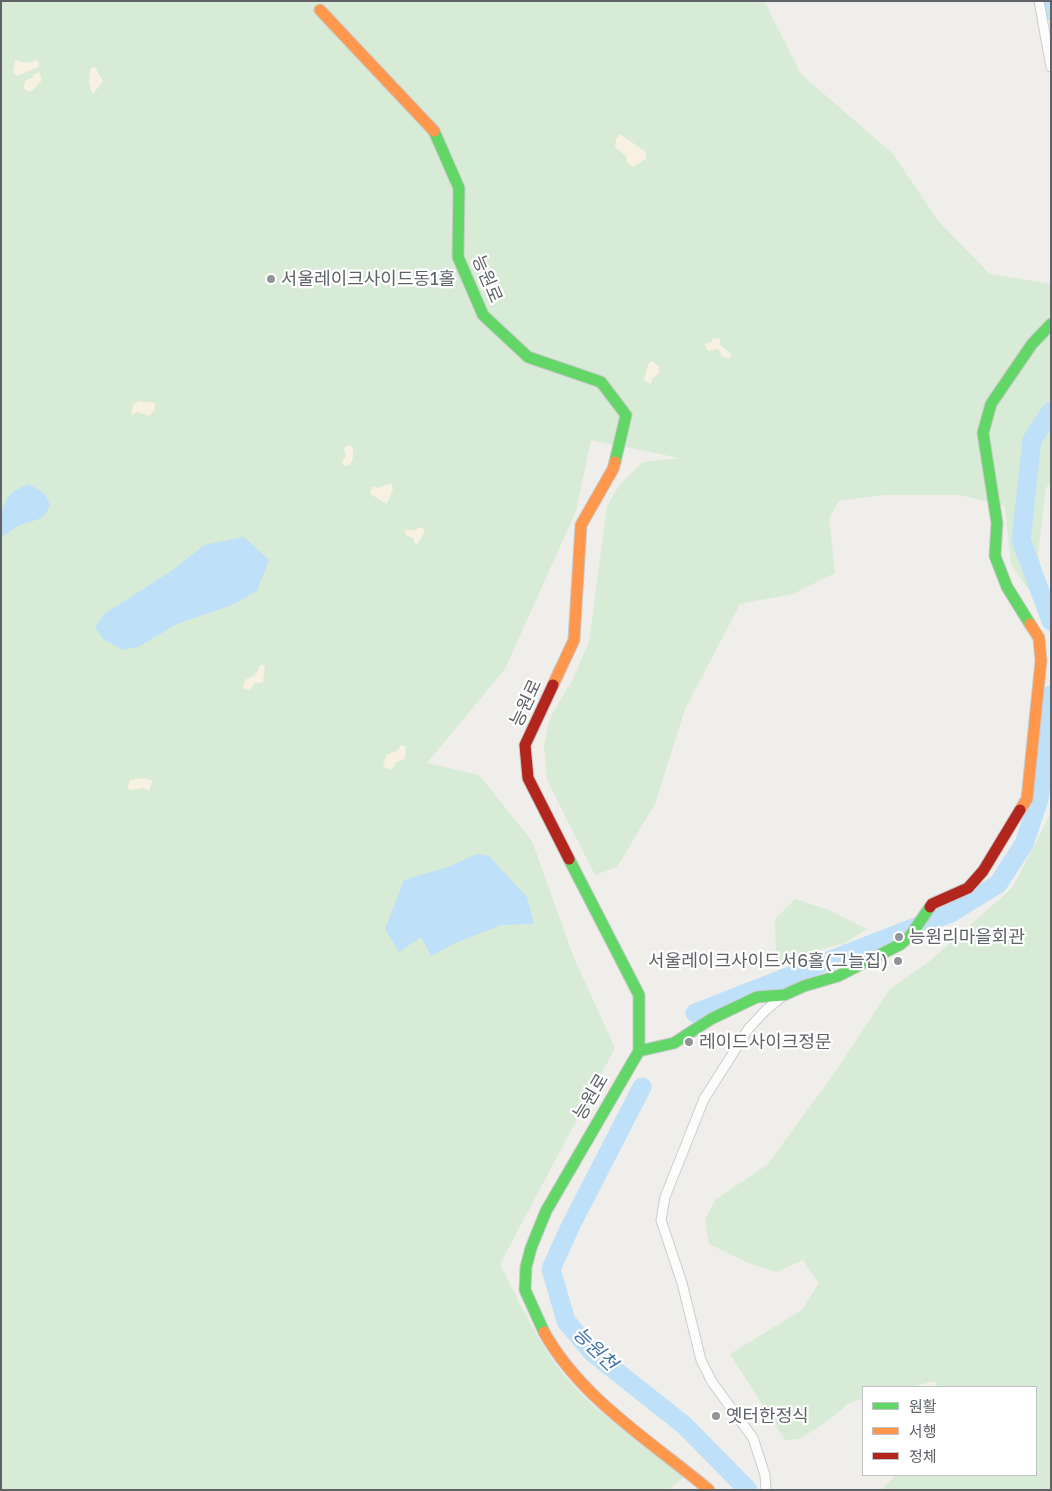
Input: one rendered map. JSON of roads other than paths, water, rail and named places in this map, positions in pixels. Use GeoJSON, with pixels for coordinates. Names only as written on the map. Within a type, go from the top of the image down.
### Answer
{"type":"FeatureCollection","features":[{"type":"Feature","properties":{"kind":"street"},"geometry":{"type":"LineString","coordinates":[[1039,1],[1051,67]]}},
{"type":"Feature","properties":{"kind":"street","name":"능원로"},"geometry":{"type":"LineString","coordinates":[[320,10],[433,128],[460,188],[458,257],[483,315],[528,356],[601,382],[626,415],[612,469],[581,525],[574,640],[525,745],[528,778],[639,995],[639,1051],[546,1211],[535,1234],[525,1270],[525,1290],[544,1336],[569,1369],[590,1392],[708,1490]]}},
{"type":"Feature","properties":{"kind":"street"},"geometry":{"type":"LineString","coordinates":[[766,1490],[765,1475],[753,1438],[712,1382],[701,1360],[682,1282],[661,1220],[668,1189],[704,1100],[749,1028],[784,995],[804,986],[838,976],[901,944],[910,936],[932,905],[968,888],[982,871],[1027,798],[1036,721],[1040,661],[1039,638],[1007,586],[994,556],[997,523],[983,433],[991,404],[1032,344],[1051,324]]}},
{"type":"Feature","properties":{"kind":"street"},"geometry":{"type":"LineString","coordinates":[[639,1051],[674,1044],[711,1019],[757,997],[784,995]]}},
{"type":"Feature","properties":{"kind":"water"},"geometry":{"type":"Polygon","coordinates":[[[29,484],[45,494],[50,505],[48,511],[41,518],[18,526],[1,538],[2,511],[7,498],[19,488],[29,484]]]}},
{"type":"Feature","properties":{"kind":"water"},"geometry":{"type":"Polygon","coordinates":[[[244,537],[269,560],[257,591],[232,605],[177,624],[138,647],[123,650],[103,639],[95,627],[104,614],[173,570],[204,545],[244,537]]]}},
{"type":"Feature","properties":{"kind":"water"},"geometry":{"type":"Polygon","coordinates":[[[477,854],[489,856],[527,897],[534,924],[501,925],[453,944],[431,956],[421,937],[399,952],[385,929],[404,880],[448,867],[477,854]]]}},
{"type":"Feature","properties":{"kind":"waterway"},"geometry":{"type":"LineString","coordinates":[[1049,1],[1051,11]]}},
{"type":"Feature","properties":{"kind":"waterway"},"geometry":{"type":"LineString","coordinates":[[1051,411],[1032,440],[1021,540],[1051,621]]}},
{"type":"Feature","properties":{"kind":"waterway"},"geometry":{"type":"LineString","coordinates":[[695,1013],[951,913],[998,884],[1024,844],[1039,799],[1051,695]]}},
{"type":"Feature","properties":{"kind":"waterway","name":"능원천"},"geometry":{"type":"LineString","coordinates":[[642,1087],[571,1225],[551,1269],[566,1321],[593,1353],[684,1425],[748,1490]]}},
{"type":"Feature","properties":{"kind":"place","name":"서울레이크사이드동1홀"},"geometry":{"type":"Point","coordinates":[271,279]}},
{"type":"Feature","properties":{"kind":"place","name":"능원리마을회관"},"geometry":{"type":"Point","coordinates":[899,937]}},
{"type":"Feature","properties":{"kind":"place","name":"서울레이크사이드서6홀(그늘집)"},"geometry":{"type":"Point","coordinates":[898,961]}},
{"type":"Feature","properties":{"kind":"place","name":"레이드사이크정문"},"geometry":{"type":"Point","coordinates":[689,1042]}},
{"type":"Feature","properties":{"kind":"place","name":"옛터한정식"},"geometry":{"type":"Point","coordinates":[716,1416]}}]}
